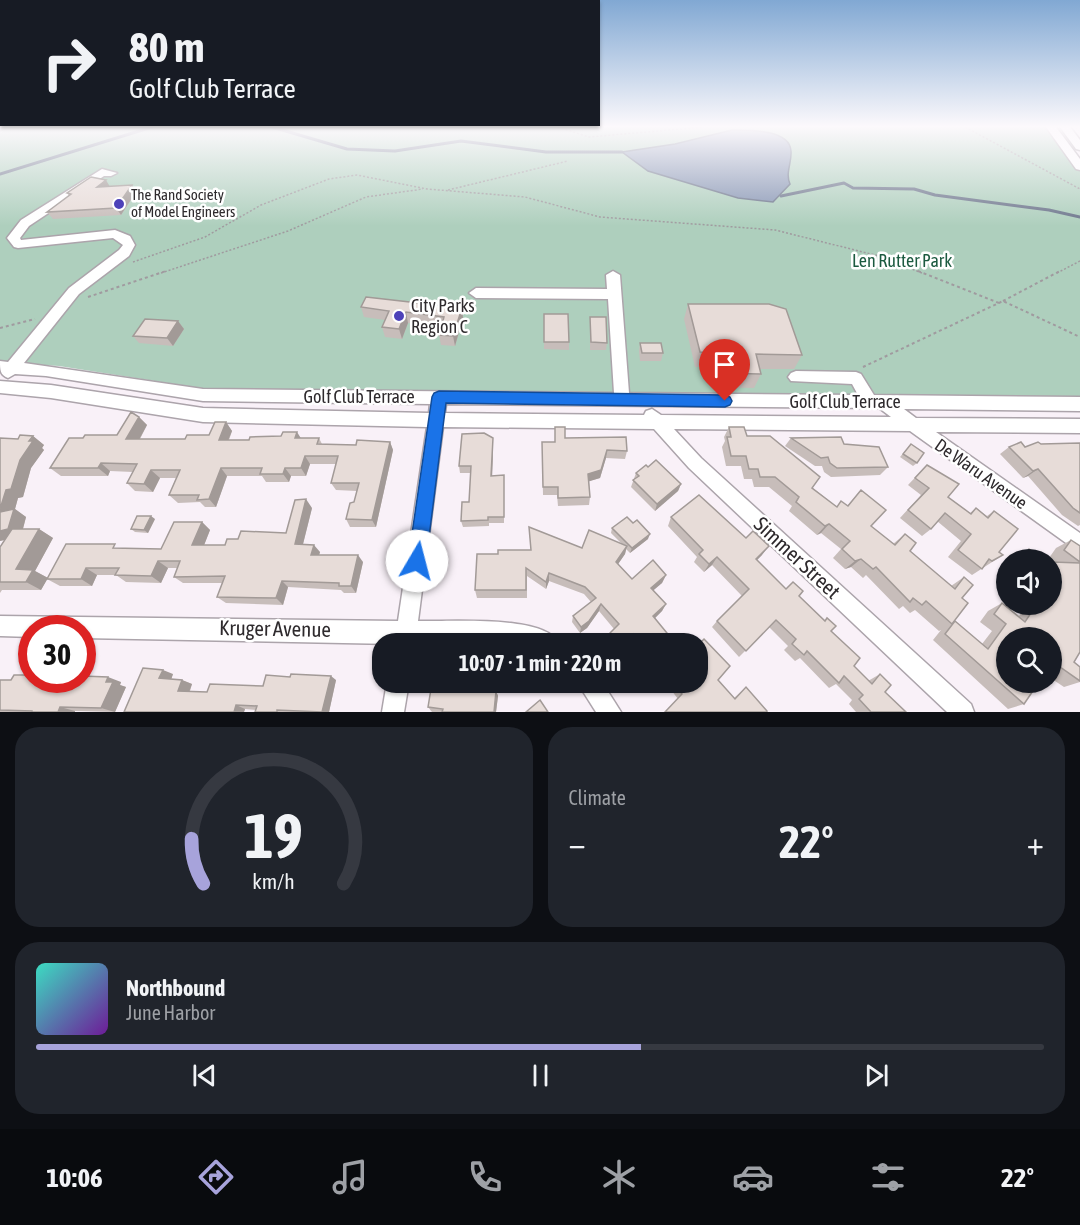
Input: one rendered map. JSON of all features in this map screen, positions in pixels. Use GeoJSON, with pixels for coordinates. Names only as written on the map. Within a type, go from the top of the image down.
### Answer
{"type":"FeatureCollection","features":[{"type":"Feature","properties":{"kind":"street"},"geometry":{"type":"LineString","coordinates":[[0,381],[6,367],[74,291],[124,253],[129,245],[126,239],[115,234],[18,244],[13,238],[26,223],[102,172],[111,173]]}},
{"type":"Feature","properties":{"kind":"street"},"geometry":{"type":"LineString","coordinates":[[613,275],[629,400]]}},
{"type":"Feature","properties":{"kind":"street"},"geometry":{"type":"LineString","coordinates":[[476,292],[615,294]]}},
{"type":"Feature","properties":{"kind":"street","name":"Golf Club Terrace"},"geometry":{"type":"LineString","coordinates":[[6,367],[203,395],[1080,404]]}},
{"type":"Feature","properties":{"kind":"street","name":"De Waru Avenue"},"geometry":{"type":"LineString","coordinates":[[796,377],[856,378],[876,402],[1080,544]]}},
{"type":"Feature","properties":{"kind":"street","name":"Golf Club Terrace"},"geometry":{"type":"LineString","coordinates":[[0,387],[33,390],[166,412],[203,415],[437,420],[1080,426]]}},
{"type":"Feature","properties":{"kind":"street"},"geometry":{"type":"LineString","coordinates":[[407,633],[439,397]]}},
{"type":"Feature","properties":{"kind":"street","name":"Simmer Street"},"geometry":{"type":"LineString","coordinates":[[629,400],[657,421],[695,463],[963,712]]}},
{"type":"Feature","properties":{"kind":"street","name":"Kruger Avenue"},"geometry":{"type":"LineString","coordinates":[[0,626],[372,636]]}},
{"type":"Feature","properties":{"kind":"street"},"geometry":{"type":"LineString","coordinates":[[393,712],[396,693]]}},
{"type":"Feature","properties":{"kind":"street"},"geometry":{"type":"LineString","coordinates":[[596,693],[610,712]]}},
{"type":"Feature","properties":{"kind":"path"},"geometry":{"type":"LineString","coordinates":[[1027,160],[1080,189]]}},
{"type":"Feature","properties":{"kind":"path"},"geometry":{"type":"LineString","coordinates":[[445,190],[568,161]]}},
{"type":"Feature","properties":{"kind":"path"},"geometry":{"type":"LineString","coordinates":[[126,266],[153,254],[205,237],[261,205],[329,179],[357,175],[445,190],[525,197],[600,217],[775,230],[879,256],[999,303]]}},
{"type":"Feature","properties":{"kind":"path"},"geometry":{"type":"LineString","coordinates":[[78,301],[111,288],[288,231],[366,196],[425,189]]}},
{"type":"Feature","properties":{"kind":"path"},"geometry":{"type":"LineString","coordinates":[[861,368],[999,303],[1080,261]]}},
{"type":"Feature","properties":{"kind":"path"},"geometry":{"type":"LineString","coordinates":[[1003,301],[1080,337]]}},
{"type":"Feature","properties":{"kind":"path"},"geometry":{"type":"LineString","coordinates":[[0,328],[35,319]]}},
{"type":"Feature","properties":{"kind":"green space","name":"Len Rutter Park"},"geometry":{"type":"Polygon","coordinates":[[[0,160],[1072,160],[1080,171],[1080,398],[206,389],[59,366],[0,362],[0,160]]]}},
{"type":"Feature","properties":{"kind":"water"},"geometry":{"type":"Polygon","coordinates":[[[633,160],[791,160],[788,176],[790,184],[773,202],[738,198],[648,171],[633,160]]]}},
{"type":"Feature","properties":{"kind":"building"},"geometry":{"type":"Polygon","coordinates":[[[91,177],[106,180],[97,187],[132,185],[116,208],[47,212],[71,194],[67,193],[91,177]]]}},
{"type":"Feature","properties":{"kind":"building"},"geometry":{"type":"Polygon","coordinates":[[[366,297],[462,308],[453,336],[439,335],[444,317],[406,312],[399,329],[382,327],[389,311],[361,307],[366,297]]]}},
{"type":"Feature","properties":{"kind":"building"},"geometry":{"type":"Polygon","coordinates":[[[688,304],[769,304],[786,309],[802,355],[756,354],[761,374],[716,373],[713,353],[700,352],[688,304]]]}},
{"type":"Feature","properties":{"kind":"building"},"geometry":{"type":"Polygon","coordinates":[[[544,314],[568,314],[569,342],[544,342],[544,314]]]}},
{"type":"Feature","properties":{"kind":"building"},"geometry":{"type":"Polygon","coordinates":[[[590,317],[606,317],[607,343],[591,342],[590,317]]]}},
{"type":"Feature","properties":{"kind":"building"},"geometry":{"type":"Polygon","coordinates":[[[145,319],[178,321],[167,338],[133,336],[145,319]]]}},
{"type":"Feature","properties":{"kind":"building"},"geometry":{"type":"Polygon","coordinates":[[[640,343],[661,343],[663,353],[642,353],[640,343]]]}},
{"type":"Feature","properties":{"kind":"building"},"geometry":{"type":"Polygon","coordinates":[[[131,412],[139,417],[126,439],[185,439],[187,435],[209,435],[215,422],[226,422],[219,440],[249,440],[250,437],[281,436],[283,432],[297,432],[295,438],[319,438],[317,444],[356,445],[357,440],[390,442],[372,520],[346,519],[359,483],[331,483],[338,456],[305,456],[301,468],[285,468],[283,474],[260,474],[262,468],[221,468],[209,499],[197,500],[199,495],[169,495],[180,470],[151,470],[144,484],[127,483],[137,464],[101,463],[98,468],[50,468],[69,438],[83,438],[85,435],[117,435],[131,412]]]}},
{"type":"Feature","properties":{"kind":"building"},"geometry":{"type":"Polygon","coordinates":[[[555,427],[565,427],[565,438],[626,437],[627,451],[607,450],[601,470],[588,474],[590,497],[558,498],[558,487],[543,487],[542,442],[555,442],[555,427]]]}},
{"type":"Feature","properties":{"kind":"building"},"geometry":{"type":"Polygon","coordinates":[[[729,427],[744,427],[747,436],[770,436],[820,477],[812,488],[837,507],[841,501],[848,506],[861,490],[886,510],[871,526],[895,545],[905,534],[916,543],[910,551],[955,589],[964,577],[973,585],[962,598],[968,603],[952,624],[926,601],[922,605],[913,598],[910,602],[876,567],[873,569],[861,559],[855,561],[842,549],[850,541],[829,524],[825,526],[796,502],[799,497],[775,477],[760,477],[758,469],[749,469],[746,456],[731,456],[727,437],[731,437],[729,427]]]}},
{"type":"Feature","properties":{"kind":"building"},"geometry":{"type":"Polygon","coordinates":[[[484,433],[493,438],[491,476],[504,475],[504,517],[461,521],[462,502],[469,502],[471,466],[459,466],[462,434],[484,433]]]}},
{"type":"Feature","properties":{"kind":"building"},"geometry":{"type":"Polygon","coordinates":[[[20,435],[33,436],[29,441],[33,441],[20,460],[11,489],[6,490],[0,509],[0,438],[18,439],[20,435]]]}},
{"type":"Feature","properties":{"kind":"building"},"geometry":{"type":"Polygon","coordinates":[[[841,437],[844,444],[879,447],[888,467],[837,468],[830,463],[828,457],[821,458],[791,438],[841,437]]]}},
{"type":"Feature","properties":{"kind":"building"},"geometry":{"type":"Polygon","coordinates":[[[1021,442],[1025,447],[1038,442],[1041,444],[1080,443],[1080,513],[1038,469],[1033,471],[1009,447],[1021,442]]]}},
{"type":"Feature","properties":{"kind":"building"},"geometry":{"type":"Polygon","coordinates":[[[911,444],[924,453],[917,463],[903,454],[911,444]]]}},
{"type":"Feature","properties":{"kind":"building"},"geometry":{"type":"Polygon","coordinates":[[[656,460],[681,484],[657,504],[633,480],[639,476],[636,473],[656,460]]]}},
{"type":"Feature","properties":{"kind":"building"},"geometry":{"type":"Polygon","coordinates":[[[927,465],[959,484],[948,497],[971,514],[976,508],[988,518],[994,511],[1018,529],[1001,549],[996,549],[996,559],[992,561],[989,559],[982,569],[958,550],[971,534],[945,513],[931,529],[908,510],[929,488],[915,478],[927,465]]]}},
{"type":"Feature","properties":{"kind":"building"},"geometry":{"type":"Polygon","coordinates":[[[699,495],[746,538],[753,531],[769,546],[756,559],[786,589],[793,582],[803,591],[799,596],[825,621],[827,618],[836,626],[831,631],[860,658],[854,666],[872,684],[880,674],[891,685],[885,692],[906,712],[871,712],[859,699],[863,695],[844,676],[839,683],[807,651],[804,655],[792,644],[796,639],[776,620],[746,651],[717,621],[749,589],[717,557],[709,564],[699,554],[703,550],[671,517],[699,495]]]}},
{"type":"Feature","properties":{"kind":"building"},"geometry":{"type":"Polygon","coordinates":[[[306,499],[295,544],[314,545],[311,555],[358,555],[351,586],[339,586],[339,583],[282,581],[276,598],[217,597],[225,576],[174,577],[180,561],[158,561],[151,576],[115,575],[119,568],[86,568],[81,579],[47,579],[66,544],[115,544],[113,548],[161,549],[174,522],[202,522],[192,545],[225,545],[227,539],[238,539],[241,531],[286,533],[295,500],[306,499]]]}},
{"type":"Feature","properties":{"kind":"building"},"geometry":{"type":"Polygon","coordinates":[[[14,509],[8,529],[0,531],[0,512],[14,509]]]}},
{"type":"Feature","properties":{"kind":"building"},"geometry":{"type":"Polygon","coordinates":[[[137,516],[151,516],[144,530],[131,529],[137,516]]]}},
{"type":"Feature","properties":{"kind":"building"},"geometry":{"type":"Polygon","coordinates":[[[627,517],[633,523],[637,520],[650,534],[632,548],[612,528],[627,517]]]}},
{"type":"Feature","properties":{"kind":"building"},"geometry":{"type":"Polygon","coordinates":[[[529,527],[582,548],[589,530],[627,546],[616,562],[632,579],[653,560],[666,575],[651,588],[666,604],[653,616],[667,633],[610,633],[619,624],[601,604],[589,621],[581,627],[573,616],[596,598],[585,587],[549,573],[546,582],[526,568],[526,590],[475,590],[477,554],[498,554],[498,550],[531,550],[529,527]]]}},
{"type":"Feature","properties":{"kind":"building"},"geometry":{"type":"Polygon","coordinates":[[[12,529],[39,529],[16,569],[33,570],[26,582],[0,582],[0,547],[12,529]]]}},
{"type":"Feature","properties":{"kind":"building"},"geometry":{"type":"Polygon","coordinates":[[[1071,540],[1080,546],[1080,562],[1064,550],[1071,540]]]}},
{"type":"Feature","properties":{"kind":"building"},"geometry":{"type":"Polygon","coordinates":[[[1062,562],[1080,563],[1080,652],[1074,662],[1080,667],[1080,681],[1062,668],[1062,627],[1004,627],[1006,624],[994,614],[996,611],[996,615],[1017,615],[1025,622],[1030,615],[1062,615],[1062,562]]]}},
{"type":"Feature","properties":{"kind":"building"},"geometry":{"type":"Polygon","coordinates":[[[955,621],[988,649],[996,638],[996,679],[945,634],[955,621]]]}},
{"type":"Feature","properties":{"kind":"building"},"geometry":{"type":"Polygon","coordinates":[[[708,643],[730,666],[718,680],[735,699],[746,687],[767,712],[665,712],[682,694],[708,693],[708,643]]]}},
{"type":"Feature","properties":{"kind":"building"},"geometry":{"type":"Polygon","coordinates":[[[143,668],[163,670],[159,678],[182,680],[178,691],[207,692],[210,684],[263,686],[266,675],[331,676],[322,712],[277,710],[277,712],[255,712],[257,706],[236,705],[234,712],[124,712],[143,668]]]}},
{"type":"Feature","properties":{"kind":"building"},"geometry":{"type":"Polygon","coordinates":[[[14,675],[18,675],[18,693],[96,693],[96,677],[108,677],[106,682],[113,682],[101,708],[60,707],[58,712],[0,710],[0,680],[11,680],[14,675]]]}},
{"type":"Feature","properties":{"kind":"building"},"geometry":{"type":"Polygon","coordinates":[[[430,693],[496,693],[494,712],[442,712],[443,709],[428,707],[430,693]]]}},
{"type":"Feature","properties":{"kind":"building"},"geometry":{"type":"Polygon","coordinates":[[[1012,693],[1032,693],[1024,704],[1012,693]]]}},
{"type":"Feature","properties":{"kind":"building"},"geometry":{"type":"Polygon","coordinates":[[[540,700],[548,712],[526,712],[540,700]]]}},
{"type":"Feature","properties":{"kind":"waterway"},"geometry":{"type":"LineString","coordinates":[[0,174],[45,160]]}},
{"type":"Feature","properties":{"kind":"waterway"},"geometry":{"type":"LineString","coordinates":[[781,196],[844,183],[853,188],[914,189],[935,195],[1049,210],[1080,217]]}},
{"type":"Feature","properties":{"kind":"place","name":"The Rand Society of Model Engineers"},"geometry":{"type":"Point","coordinates":[119,204]}},
{"type":"Feature","properties":{"kind":"place","name":"City Parks Region C"},"geometry":{"type":"Point","coordinates":[399,316]}},
{"type":"Feature","properties":{"kind":"route"},"geometry":{"type":"LineString","coordinates":[[417,561],[439,397],[725,401]]}}]}
